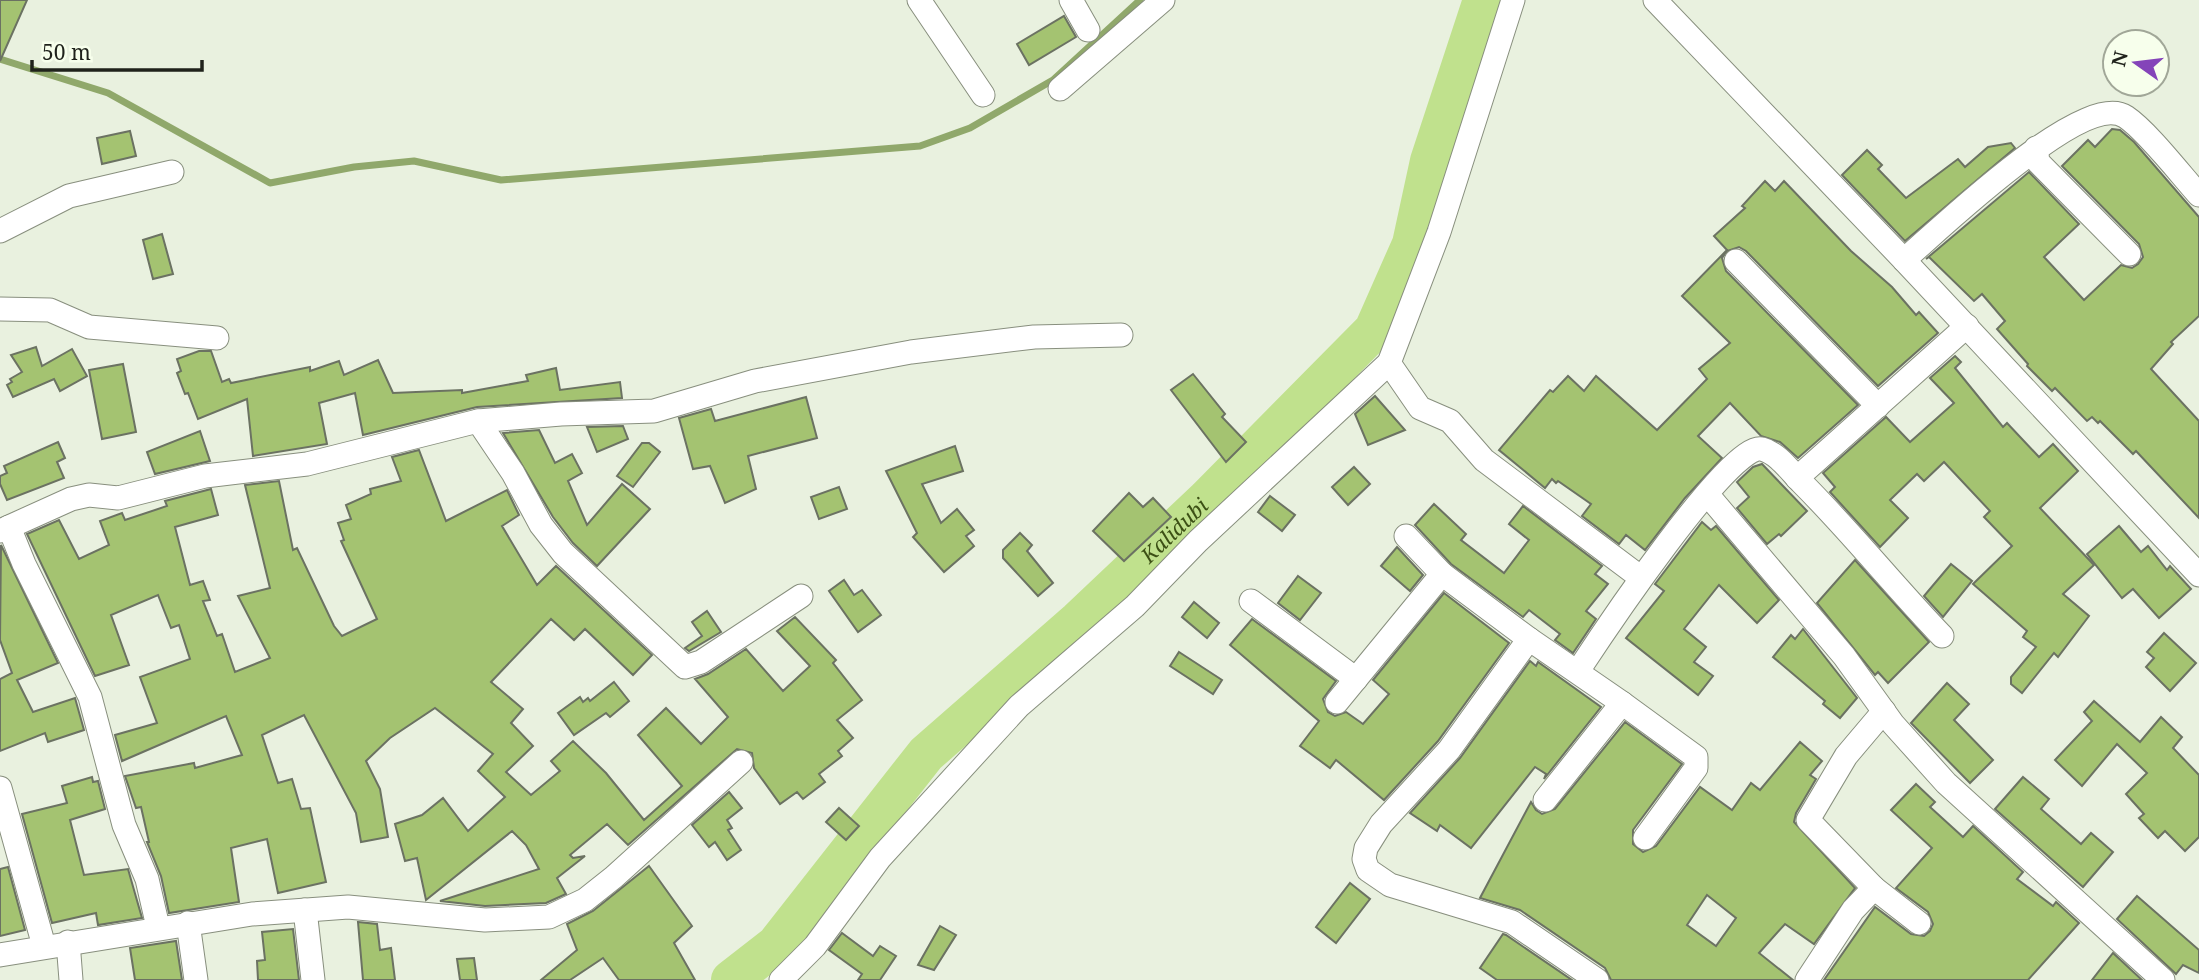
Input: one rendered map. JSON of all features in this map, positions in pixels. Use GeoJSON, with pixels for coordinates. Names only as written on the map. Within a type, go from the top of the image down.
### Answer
{"type":"FeatureCollection","features":[{"type":"Feature","properties":{"kind":"street"},"geometry":{"type":"LineString","coordinates":[[919,0],[983,95]]}},
{"type":"Feature","properties":{"kind":"street"},"geometry":{"type":"LineString","coordinates":[[1070,0],[1088,30]]}},
{"type":"Feature","properties":{"kind":"street"},"geometry":{"type":"LineString","coordinates":[[1060,89],[1163,0]]}},
{"type":"Feature","properties":{"kind":"street"},"geometry":{"type":"LineString","coordinates":[[781,980],[816,946],[880,858],[1019,706],[1135,606],[1198,541],[1389,363],[1439,232],[1513,0]]}},
{"type":"Feature","properties":{"kind":"street"},"geometry":{"type":"LineString","coordinates":[[1655,0],[1905,260],[2199,575]]}},
{"type":"Feature","properties":{"kind":"street"},"geometry":{"type":"LineString","coordinates":[[1905,260],[2036,148],[2088,116],[2107,111],[2125,117],[2199,195]]}},
{"type":"Feature","properties":{"kind":"street"},"geometry":{"type":"LineString","coordinates":[[2036,148],[2038,162],[2129,254]]}},
{"type":"Feature","properties":{"kind":"street"},"geometry":{"type":"LineString","coordinates":[[0,231],[69,196],[172,172]]}},
{"type":"Feature","properties":{"kind":"street"},"geometry":{"type":"LineString","coordinates":[[1736,261],[1878,406]]}},
{"type":"Feature","properties":{"kind":"street"},"geometry":{"type":"LineString","coordinates":[[0,309],[50,310],[89,327],[217,338]]}},
{"type":"Feature","properties":{"kind":"street"},"geometry":{"type":"LineString","coordinates":[[1797,478],[1967,326]]}},
{"type":"Feature","properties":{"kind":"street"},"geometry":{"type":"LineString","coordinates":[[158,927],[147,879],[124,825],[90,697],[5,529],[71,499],[89,495],[118,498],[205,476],[307,464],[478,421],[561,414],[654,411],[755,381],[911,352],[1034,337],[1121,335]]}},
{"type":"Feature","properties":{"kind":"street"},"geometry":{"type":"LineString","coordinates":[[1389,363],[1420,408],[1450,421],[1484,460],[1640,578]]}},
{"type":"Feature","properties":{"kind":"street"},"geometry":{"type":"LineString","coordinates":[[478,421],[513,473],[541,525],[563,554],[685,667],[702,662],[801,596]]}},
{"type":"Feature","properties":{"kind":"street"},"geometry":{"type":"LineString","coordinates":[[1578,671],[1640,578],[1744,452],[1755,448],[1772,453],[1843,524],[1942,636]]}},
{"type":"Feature","properties":{"kind":"street"},"geometry":{"type":"LineString","coordinates":[[1707,494],[1844,656],[1884,711],[1946,783],[2163,980]]}},
{"type":"Feature","properties":{"kind":"street"},"geometry":{"type":"LineString","coordinates":[[1406,536],[1442,574],[1528,639],[1578,671],[1696,757],[1696,768],[1645,838]]}},
{"type":"Feature","properties":{"kind":"street"},"geometry":{"type":"LineString","coordinates":[[1337,702],[1442,574]]}},
{"type":"Feature","properties":{"kind":"street"},"geometry":{"type":"LineString","coordinates":[[1251,601],[1356,679]]}},
{"type":"Feature","properties":{"kind":"street"},"geometry":{"type":"LineString","coordinates":[[1528,639],[1449,750],[1381,824],[1366,848],[1364,859],[1368,870],[1390,885],[1512,922],[1597,980]]}},
{"type":"Feature","properties":{"kind":"street"},"geometry":{"type":"LineString","coordinates":[[1545,800],[1622,704]]}},
{"type":"Feature","properties":{"kind":"street"},"geometry":{"type":"LineString","coordinates":[[1884,711],[1846,756],[1808,820],[1874,888],[1919,923]]}},
{"type":"Feature","properties":{"kind":"street"},"geometry":{"type":"LineString","coordinates":[[0,955],[158,927],[305,910],[387,908],[511,921],[549,917],[585,900],[614,877],[741,762]]}},
{"type":"Feature","properties":{"kind":"street"},"geometry":{"type":"LineString","coordinates":[[0,788],[44,946]]}},
{"type":"Feature","properties":{"kind":"street"},"geometry":{"type":"LineString","coordinates":[[1807,980],[1853,910],[1874,888]]}},
{"type":"Feature","properties":{"kind":"street"},"geometry":{"type":"LineString","coordinates":[[305,910],[313,980]]}},
{"type":"Feature","properties":{"kind":"street"},"geometry":{"type":"LineString","coordinates":[[188,923],[196,980]]}},
{"type":"Feature","properties":{"kind":"street"},"geometry":{"type":"LineString","coordinates":[[68,942],[71,980]]}},
{"type":"Feature","properties":{"kind":"building"},"geometry":{"type":"Polygon","coordinates":[[[0,0],[27,0],[0,61],[0,0]]]}},
{"type":"Feature","properties":{"kind":"building"},"geometry":{"type":"Polygon","coordinates":[[[1064,16],[1076,37],[1029,65],[1017,44],[1064,16]]]}},
{"type":"Feature","properties":{"kind":"building"},"geometry":{"type":"Polygon","coordinates":[[[2112,129],[2120,130],[2134,142],[2199,217],[2199,316],[2171,342],[2173,344],[2151,369],[2199,421],[2199,518],[2136,451],[2133,454],[2100,421],[2098,423],[2092,417],[2087,421],[2055,388],[2052,391],[2027,366],[1997,329],[2005,321],[1982,294],[1974,301],[1929,257],[1926,259],[2029,172],[2079,224],[2044,257],[2084,300],[2121,265],[2132,268],[2138,264],[2143,257],[2139,244],[2062,166],[2088,140],[2095,147],[2112,129]]]}},
{"type":"Feature","properties":{"kind":"building"},"geometry":{"type":"Polygon","coordinates":[[[130,131],[136,156],[102,164],[97,138],[130,131]]]}},
{"type":"Feature","properties":{"kind":"building"},"geometry":{"type":"Polygon","coordinates":[[[2011,143],[2015,148],[1905,241],[1842,175],[1867,150],[1882,165],[1878,169],[1906,198],[1958,159],[1965,167],[1988,147],[2011,143]]]}},
{"type":"Feature","properties":{"kind":"building"},"geometry":{"type":"Polygon","coordinates":[[[1765,181],[1775,191],[1784,181],[1851,251],[1892,287],[1916,315],[1919,312],[1938,333],[1878,386],[1746,251],[1739,247],[1727,251],[1722,258],[1726,271],[1858,405],[1798,458],[1780,442],[1761,436],[1730,403],[1698,436],[1722,458],[1685,498],[1645,550],[1626,535],[1619,544],[1582,516],[1591,504],[1558,481],[1556,483],[1552,479],[1545,488],[1499,450],[1550,390],[1553,392],[1568,376],[1584,391],[1596,376],[1657,430],[1707,379],[1699,369],[1730,343],[1682,296],[1727,250],[1714,236],[1745,208],[1742,206],[1765,181]]]}},
{"type":"Feature","properties":{"kind":"building"},"geometry":{"type":"Polygon","coordinates":[[[162,234],[173,274],[153,279],[143,240],[162,234]]]}},
{"type":"Feature","properties":{"kind":"building"},"geometry":{"type":"Polygon","coordinates":[[[36,347],[42,366],[72,349],[87,376],[60,391],[54,379],[13,397],[7,385],[12,382],[10,379],[22,372],[11,355],[36,347]]]}},
{"type":"Feature","properties":{"kind":"building"},"geometry":{"type":"Polygon","coordinates":[[[199,351],[211,351],[222,382],[229,379],[231,383],[310,367],[310,371],[339,361],[344,375],[378,360],[393,393],[462,390],[462,393],[528,381],[526,375],[556,368],[560,390],[620,382],[622,398],[477,407],[363,435],[355,393],[319,403],[327,444],[253,456],[247,399],[198,419],[188,393],[185,394],[177,373],[181,371],[177,359],[199,351]]]}},
{"type":"Feature","properties":{"kind":"building"},"geometry":{"type":"Polygon","coordinates":[[[1955,356],[1961,362],[1955,368],[2003,427],[2007,423],[2039,457],[2053,444],[2078,471],[2040,508],[2094,565],[2063,594],[2089,616],[2058,657],[2054,653],[2022,693],[2011,684],[2011,677],[2036,647],[2023,637],[2027,631],[1973,584],[2012,546],[1984,517],[1990,511],[1944,462],[1924,481],[1917,474],[1890,500],[1908,518],[1880,547],[1830,492],[1835,487],[1823,473],[1886,417],[1910,442],[1954,403],[1930,378],[1955,356]]]}},
{"type":"Feature","properties":{"kind":"building"},"geometry":{"type":"Polygon","coordinates":[[[123,364],[136,432],[102,439],[89,370],[123,364]]]}},
{"type":"Feature","properties":{"kind":"building"},"geometry":{"type":"Polygon","coordinates":[[[1193,374],[1225,414],[1222,417],[1246,442],[1226,462],[1171,390],[1193,374]]]}},
{"type":"Feature","properties":{"kind":"building"},"geometry":{"type":"Polygon","coordinates":[[[1375,396],[1405,430],[1368,445],[1355,414],[1375,396]]]}},
{"type":"Feature","properties":{"kind":"building"},"geometry":{"type":"Polygon","coordinates":[[[806,397],[817,438],[748,456],[756,489],[725,503],[710,466],[693,469],[679,418],[711,409],[715,421],[806,397]]]}},
{"type":"Feature","properties":{"kind":"building"},"geometry":{"type":"Polygon","coordinates":[[[623,426],[628,439],[597,452],[587,427],[623,426]]]}},
{"type":"Feature","properties":{"kind":"building"},"geometry":{"type":"Polygon","coordinates":[[[539,430],[555,463],[572,454],[582,473],[568,481],[587,525],[622,484],[650,509],[597,566],[573,543],[553,517],[503,433],[539,430]]]}},
{"type":"Feature","properties":{"kind":"building"},"geometry":{"type":"Polygon","coordinates":[[[200,431],[210,461],[155,474],[147,452],[200,431]]]}},
{"type":"Feature","properties":{"kind":"building"},"geometry":{"type":"Polygon","coordinates":[[[58,442],[65,458],[57,462],[64,478],[7,500],[0,484],[0,476],[7,473],[4,466],[58,442]]]}},
{"type":"Feature","properties":{"kind":"building"},"geometry":{"type":"Polygon","coordinates":[[[642,443],[649,443],[660,452],[633,487],[617,476],[642,443]]]}},
{"type":"Feature","properties":{"kind":"building"},"geometry":{"type":"Polygon","coordinates":[[[955,446],[963,471],[922,484],[941,523],[957,509],[974,530],[966,536],[974,546],[944,572],[913,537],[917,533],[886,471],[955,446]]]}},
{"type":"Feature","properties":{"kind":"building"},"geometry":{"type":"Polygon","coordinates":[[[419,450],[446,521],[507,490],[519,515],[502,526],[537,585],[556,566],[652,655],[633,675],[585,629],[574,640],[551,619],[491,682],[523,709],[511,723],[533,746],[506,772],[531,795],[560,771],[551,761],[573,741],[606,773],[644,820],[682,786],[638,735],[666,708],[701,744],[728,717],[695,679],[708,674],[746,649],[783,691],[810,666],[777,631],[795,617],[836,660],[833,663],[862,700],[837,720],[853,738],[838,751],[842,756],[819,774],[825,782],[803,799],[797,792],[780,804],[754,768],[752,753],[737,749],[628,845],[607,824],[570,855],[573,858],[585,856],[557,878],[566,894],[546,903],[485,906],[440,901],[539,869],[526,845],[512,831],[426,900],[417,858],[405,861],[395,824],[422,815],[443,798],[468,831],[505,797],[478,771],[493,754],[435,708],[390,738],[366,761],[380,789],[388,837],[361,842],[356,813],[304,715],[262,735],[278,783],[292,779],[301,809],[310,808],[326,882],[278,893],[267,839],[231,848],[239,902],[169,913],[161,876],[147,842],[141,807],[136,808],[125,776],[194,763],[195,768],[242,755],[226,716],[122,761],[115,735],[157,723],[140,677],[190,659],[179,625],[171,628],[158,595],[111,615],[129,665],[95,676],[27,534],[59,520],[79,559],[109,545],[100,521],[122,513],[125,520],[167,506],[165,501],[211,489],[218,515],[175,527],[190,585],[203,581],[210,600],[203,601],[217,636],[222,634],[235,672],[270,658],[238,596],[270,588],[245,485],[279,481],[293,550],[297,548],[334,626],[342,636],[377,619],[341,541],[344,540],[338,523],[351,519],[346,505],[371,494],[370,489],[401,481],[392,457],[419,450]]]}},
{"type":"Feature","properties":{"kind":"building"},"geometry":{"type":"Polygon","coordinates":[[[1762,464],[1807,511],[1781,536],[1779,534],[1767,544],[1737,508],[1749,497],[1737,482],[1753,467],[1762,464]]]}},
{"type":"Feature","properties":{"kind":"building"},"geometry":{"type":"Polygon","coordinates":[[[1354,467],[1370,484],[1348,505],[1332,487],[1354,467]]]}},
{"type":"Feature","properties":{"kind":"building"},"geometry":{"type":"Polygon","coordinates":[[[839,487],[847,509],[819,519],[811,497],[839,487]]]}},
{"type":"Feature","properties":{"kind":"building"},"geometry":{"type":"Polygon","coordinates":[[[1129,493],[1143,507],[1153,498],[1171,517],[1124,561],[1093,531],[1129,493]]]}},
{"type":"Feature","properties":{"kind":"building"},"geometry":{"type":"Polygon","coordinates":[[[1270,496],[1295,515],[1282,531],[1258,512],[1270,496]]]}},
{"type":"Feature","properties":{"kind":"building"},"geometry":{"type":"Polygon","coordinates":[[[1434,504],[1466,534],[1461,540],[1504,573],[1529,540],[1509,524],[1523,506],[1602,566],[1595,574],[1608,584],[1586,611],[1596,619],[1573,653],[1555,640],[1560,634],[1529,610],[1523,617],[1451,564],[1415,525],[1434,504]]]}},
{"type":"Feature","properties":{"kind":"building"},"geometry":{"type":"Polygon","coordinates":[[[1702,522],[1711,530],[1716,526],[1779,600],[1757,623],[1719,585],[1684,629],[1706,647],[1694,662],[1713,676],[1698,695],[1626,638],[1664,591],[1655,584],[1702,522]]]}},
{"type":"Feature","properties":{"kind":"building"},"geometry":{"type":"Polygon","coordinates":[[[2119,526],[2141,552],[2148,546],[2167,570],[2170,566],[2191,589],[2159,618],[2133,589],[2122,598],[2087,554],[2119,526]]]}},
{"type":"Feature","properties":{"kind":"building"},"geometry":{"type":"Polygon","coordinates":[[[1020,533],[1032,545],[1027,551],[1053,583],[1038,596],[1003,558],[1003,550],[1020,533]]]}},
{"type":"Feature","properties":{"kind":"building"},"geometry":{"type":"Polygon","coordinates":[[[1,545],[58,663],[17,680],[33,712],[75,698],[84,730],[48,742],[45,733],[0,751],[0,679],[12,673],[0,640],[1,545]]]}},
{"type":"Feature","properties":{"kind":"building"},"geometry":{"type":"Polygon","coordinates":[[[1397,547],[1423,575],[1410,591],[1381,566],[1397,547]]]}},
{"type":"Feature","properties":{"kind":"building"},"geometry":{"type":"Polygon","coordinates":[[[1855,560],[1929,642],[1888,683],[1878,672],[1875,675],[1817,603],[1855,560]]]}},
{"type":"Feature","properties":{"kind":"building"},"geometry":{"type":"Polygon","coordinates":[[[1951,564],[1972,581],[1943,617],[1924,596],[1951,564]]]}},
{"type":"Feature","properties":{"kind":"building"},"geometry":{"type":"Polygon","coordinates":[[[1298,576],[1321,593],[1300,620],[1278,603],[1298,576]]]}},
{"type":"Feature","properties":{"kind":"building"},"geometry":{"type":"Polygon","coordinates":[[[844,580],[854,595],[862,590],[881,615],[858,632],[829,591],[844,580]]]}},
{"type":"Feature","properties":{"kind":"building"},"geometry":{"type":"Polygon","coordinates":[[[1444,593],[1509,643],[1438,741],[1384,800],[1336,760],[1330,768],[1300,746],[1319,721],[1230,645],[1252,619],[1336,681],[1323,699],[1328,712],[1335,716],[1346,712],[1363,724],[1389,694],[1373,680],[1444,593]]]}},
{"type":"Feature","properties":{"kind":"building"},"geometry":{"type":"Polygon","coordinates":[[[1194,602],[1219,623],[1207,638],[1182,617],[1194,602]]]}},
{"type":"Feature","properties":{"kind":"building"},"geometry":{"type":"Polygon","coordinates":[[[707,611],[721,632],[689,651],[685,648],[702,636],[692,622],[707,611]]]}},
{"type":"Feature","properties":{"kind":"building"},"geometry":{"type":"Polygon","coordinates":[[[1803,629],[1857,698],[1840,718],[1823,704],[1825,701],[1773,657],[1791,635],[1795,639],[1803,629]]]}},
{"type":"Feature","properties":{"kind":"building"},"geometry":{"type":"Polygon","coordinates":[[[2164,633],[2196,663],[2170,691],[2146,667],[2154,658],[2147,652],[2164,633]]]}},
{"type":"Feature","properties":{"kind":"building"},"geometry":{"type":"Polygon","coordinates":[[[1179,652],[1222,680],[1213,694],[1170,666],[1179,652]]]}},
{"type":"Feature","properties":{"kind":"building"},"geometry":{"type":"Polygon","coordinates":[[[1530,661],[1536,666],[1538,662],[1601,707],[1544,779],[1546,774],[1535,767],[1471,848],[1440,825],[1437,831],[1410,813],[1460,758],[1530,661]]]}},
{"type":"Feature","properties":{"kind":"building"},"geometry":{"type":"Polygon","coordinates":[[[614,682],[629,701],[610,717],[606,713],[574,735],[558,713],[580,697],[583,702],[588,698],[590,701],[614,682]]]}},
{"type":"Feature","properties":{"kind":"building"},"geometry":{"type":"Polygon","coordinates":[[[1947,683],[1969,704],[1954,720],[1993,760],[1970,783],[1911,723],[1947,683]]]}},
{"type":"Feature","properties":{"kind":"building"},"geometry":{"type":"Polygon","coordinates":[[[2094,701],[2140,742],[2161,717],[2182,737],[2173,748],[2199,775],[2199,837],[2185,851],[2165,831],[2158,838],[2139,818],[2144,814],[2126,794],[2147,773],[2117,744],[2082,786],[2055,760],[2092,721],[2084,712],[2094,701]]]}},
{"type":"Feature","properties":{"kind":"building"},"geometry":{"type":"Polygon","coordinates":[[[1625,722],[1682,764],[1633,830],[1633,844],[1643,852],[1656,846],[1700,787],[1732,810],[1751,783],[1760,790],[1800,742],[1822,761],[1810,775],[1816,779],[1796,813],[1794,822],[1855,888],[1814,944],[1785,924],[1759,953],[1793,980],[1611,980],[1605,968],[1520,910],[1480,898],[1531,802],[1542,814],[1555,809],[1625,722]],[[1707,895],[1687,925],[1716,946],[1736,918],[1707,895]]]}},
{"type":"Feature","properties":{"kind":"building"},"geometry":{"type":"Polygon","coordinates":[[[92,777],[93,782],[98,781],[105,809],[70,820],[84,875],[128,869],[142,918],[98,925],[96,913],[52,923],[22,814],[67,803],[62,786],[92,777]]]}},
{"type":"Feature","properties":{"kind":"building"},"geometry":{"type":"Polygon","coordinates":[[[2023,777],[2049,799],[2041,809],[2081,844],[2091,833],[2113,852],[2083,887],[1995,809],[2023,777]]]}},
{"type":"Feature","properties":{"kind":"building"},"geometry":{"type":"Polygon","coordinates":[[[1916,784],[1935,802],[1930,807],[1963,837],[1973,826],[2023,872],[2017,879],[2053,906],[2056,902],[2079,923],[2028,980],[1824,980],[1875,907],[1911,934],[1924,936],[1930,931],[1933,924],[1928,912],[1896,888],[1932,848],[1891,810],[1916,784]]]}},
{"type":"Feature","properties":{"kind":"building"},"geometry":{"type":"Polygon","coordinates":[[[729,792],[742,808],[727,820],[732,828],[728,830],[741,850],[727,860],[715,842],[709,847],[692,825],[729,792]]]}},
{"type":"Feature","properties":{"kind":"building"},"geometry":{"type":"Polygon","coordinates":[[[839,808],[859,826],[846,840],[826,822],[839,808]]]}},
{"type":"Feature","properties":{"kind":"building"},"geometry":{"type":"Polygon","coordinates":[[[649,866],[692,926],[674,943],[695,980],[619,980],[603,958],[570,980],[541,980],[577,950],[567,924],[593,911],[649,866]]]}},
{"type":"Feature","properties":{"kind":"building"},"geometry":{"type":"Polygon","coordinates":[[[8,867],[25,930],[0,936],[0,869],[8,867]]]}},
{"type":"Feature","properties":{"kind":"building"},"geometry":{"type":"Polygon","coordinates":[[[1350,883],[1370,899],[1336,943],[1316,927],[1350,883]]]}},
{"type":"Feature","properties":{"kind":"building"},"geometry":{"type":"Polygon","coordinates":[[[2137,896],[2199,950],[2199,973],[2183,965],[2176,974],[2117,919],[2137,896]]]}},
{"type":"Feature","properties":{"kind":"building"},"geometry":{"type":"Polygon","coordinates":[[[358,922],[377,924],[380,950],[391,948],[395,980],[363,980],[358,922]]]}},
{"type":"Feature","properties":{"kind":"building"},"geometry":{"type":"Polygon","coordinates":[[[940,926],[956,935],[934,970],[918,965],[940,926]]]}},
{"type":"Feature","properties":{"kind":"building"},"geometry":{"type":"Polygon","coordinates":[[[293,929],[299,980],[258,980],[257,961],[265,960],[262,932],[293,929]]]}},
{"type":"Feature","properties":{"kind":"building"},"geometry":{"type":"Polygon","coordinates":[[[842,933],[873,956],[880,946],[896,956],[880,980],[858,980],[862,974],[829,950],[842,933]]]}},
{"type":"Feature","properties":{"kind":"building"},"geometry":{"type":"Polygon","coordinates":[[[1503,934],[1572,980],[1497,980],[1480,968],[1503,934]]]}},
{"type":"Feature","properties":{"kind":"building"},"geometry":{"type":"Polygon","coordinates":[[[176,941],[182,980],[135,980],[130,948],[176,941]]]}},
{"type":"Feature","properties":{"kind":"building"},"geometry":{"type":"Polygon","coordinates":[[[2113,953],[2142,980],[2092,980],[2113,953]]]}},
{"type":"Feature","properties":{"kind":"building"},"geometry":{"type":"Polygon","coordinates":[[[474,958],[477,980],[460,980],[457,959],[474,958]]]}},
{"type":"Feature","properties":{"kind":"waterway"},"geometry":{"type":"LineString","coordinates":[[0,59],[108,93],[270,183],[354,167],[414,161],[501,180],[920,146],[970,128],[1053,80],[1140,0]]}},
{"type":"Feature","properties":{"kind":"waterway","name":"Kalidubi"},"geometry":{"type":"LineString","coordinates":[[731,980],[776,945],[926,754],[1078,621],[1207,499],[1374,330],[1412,244],[1430,161],[1483,0]]}}]}
